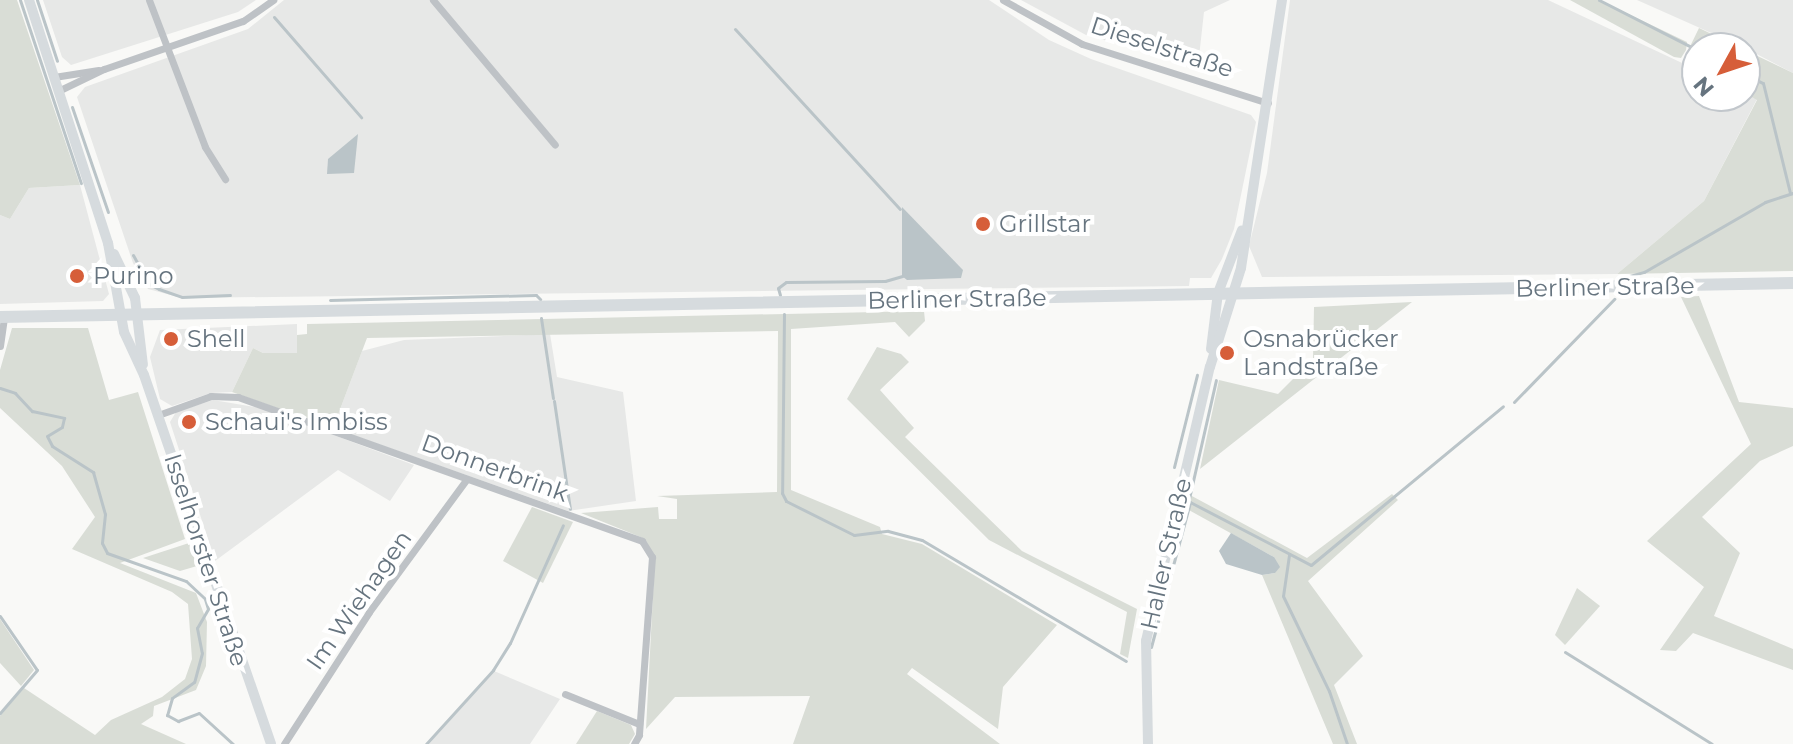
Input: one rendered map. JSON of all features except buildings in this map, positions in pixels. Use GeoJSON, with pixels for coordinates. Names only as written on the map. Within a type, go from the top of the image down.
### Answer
{"type":"FeatureCollection","features":[{"type":"Feature","properties":{"kind":"main road","name":"Berliner Straße"},"geometry":{"type":"LineString","coordinates":[[2,317],[1793,283]]}},
{"type":"Feature","properties":{"kind":"street","name":"Isselhorster Straße"},"geometry":{"type":"LineString","coordinates":[[29,0],[108,243],[137,315],[144,375]]}},
{"type":"Feature","properties":{"kind":"street"},"geometry":{"type":"LineString","coordinates":[[149,0],[205,147],[225,179]]}},
{"type":"Feature","properties":{"kind":"street"},"geometry":{"type":"LineString","coordinates":[[58,91],[104,69],[243,21],[273,0]]}},
{"type":"Feature","properties":{"kind":"street"},"geometry":{"type":"LineString","coordinates":[[433,0],[555,145]]}},
{"type":"Feature","properties":{"kind":"street","name":"Dieselstraße"},"geometry":{"type":"LineString","coordinates":[[1003,0],[1082,44],[1269,103]]}},
{"type":"Feature","properties":{"kind":"street"},"geometry":{"type":"LineString","coordinates":[[1235,293],[1269,103],[1282,0]]}},
{"type":"Feature","properties":{"kind":"street"},"geometry":{"type":"LineString","coordinates":[[54,77],[104,69]]}},
{"type":"Feature","properties":{"kind":"street"},"geometry":{"type":"LineString","coordinates":[[1218,293],[1254,195]]}},
{"type":"Feature","properties":{"kind":"street","name":"Isselhorster Straße"},"geometry":{"type":"LineString","coordinates":[[108,243],[120,316],[144,375],[271,744]]}},
{"type":"Feature","properties":{"kind":"street","name":"Haller Straße"},"geometry":{"type":"LineString","coordinates":[[1210,367],[1218,293]]}},
{"type":"Feature","properties":{"kind":"street","name":"Haller Straße"},"geometry":{"type":"LineString","coordinates":[[1148,744],[1146,641],[1210,367],[1235,293]]}},
{"type":"Feature","properties":{"kind":"street"},"geometry":{"type":"LineString","coordinates":[[0,346],[2,317]]}},
{"type":"Feature","properties":{"kind":"street","name":"Donnerbrink"},"geometry":{"type":"LineString","coordinates":[[158,415],[211,396],[238,397],[648,548],[652,557],[639,735],[634,744]]}},
{"type":"Feature","properties":{"kind":"street","name":"Im Wiehagen"},"geometry":{"type":"LineString","coordinates":[[284,744],[369,612],[466,480]]}},
{"type":"Feature","properties":{"kind":"street"},"geometry":{"type":"LineString","coordinates":[[565,694],[639,724]]}},
{"type":"Feature","properties":{"kind":"shaded area"},"geometry":{"type":"Polygon","coordinates":[[[0,0],[17,0],[80,185],[29,188],[10,219],[0,215],[0,0]]]}},
{"type":"Feature","properties":{"kind":"shaded area"},"geometry":{"type":"Polygon","coordinates":[[[43,0],[256,0],[238,12],[71,65],[62,57],[43,0]]]}},
{"type":"Feature","properties":{"kind":"shaded area"},"geometry":{"type":"Polygon","coordinates":[[[284,0],[989,0],[1049,40],[1091,59],[1251,115],[1256,122],[1234,229],[1222,259],[1211,278],[1190,278],[1189,286],[182,298],[148,289],[133,263],[77,97],[85,87],[248,29],[284,0]]]}},
{"type":"Feature","properties":{"kind":"shaded area"},"geometry":{"type":"Polygon","coordinates":[[[1021,0],[1230,0],[1204,12],[1198,66],[1086,35],[1021,0]]]}},
{"type":"Feature","properties":{"kind":"shaded area"},"geometry":{"type":"Polygon","coordinates":[[[1290,0],[1548,0],[1681,62],[1681,112],[1750,112],[1704,201],[1617,274],[1262,277],[1249,246],[1267,173],[1290,0]]]}},
{"type":"Feature","properties":{"kind":"shaded area"},"geometry":{"type":"Polygon","coordinates":[[[1570,0],[1599,0],[1681,39],[1681,58],[1570,0]]]}},
{"type":"Feature","properties":{"kind":"shaded area"},"geometry":{"type":"Polygon","coordinates":[[[1637,0],[1793,0],[1793,73],[1761,56],[1761,32],[1709,32],[1637,0]]]}},
{"type":"Feature","properties":{"kind":"shaded area"},"geometry":{"type":"Polygon","coordinates":[[[1761,58],[1793,73],[1793,271],[1617,274],[1704,201],[1751,112],[1761,112],[1761,58]]]}},
{"type":"Feature","properties":{"kind":"shaded area"},"geometry":{"type":"Polygon","coordinates":[[[358,134],[354,173],[327,174],[328,159],[358,134]]]}},
{"type":"Feature","properties":{"kind":"shaded area"},"geometry":{"type":"Polygon","coordinates":[[[80,185],[109,294],[103,301],[0,304],[0,215],[10,219],[29,188],[80,185]]]}},
{"type":"Feature","properties":{"kind":"shaded area"},"geometry":{"type":"Polygon","coordinates":[[[902,207],[963,270],[961,278],[907,280],[902,276],[902,207]]]}},
{"type":"Feature","properties":{"kind":"shaded area"},"geometry":{"type":"Polygon","coordinates":[[[1699,296],[1739,402],[1793,408],[1793,446],[1760,461],[1702,517],[1740,553],[1714,616],[1793,649],[1793,670],[1693,633],[1676,651],[1660,650],[1704,587],[1647,541],[1751,444],[1681,297],[1699,296]]]}},
{"type":"Feature","properties":{"kind":"shaded area"},"geometry":{"type":"Polygon","coordinates":[[[1412,302],[1200,469],[1219,380],[1278,394],[1313,359],[1314,307],[1412,302]]]}},
{"type":"Feature","properties":{"kind":"shaded area"},"geometry":{"type":"Polygon","coordinates":[[[924,311],[925,321],[909,337],[895,322],[791,329],[791,490],[880,527],[882,534],[922,544],[1057,625],[1003,687],[998,729],[912,668],[907,674],[1000,744],[793,744],[810,696],[675,697],[646,729],[655,556],[643,538],[581,513],[658,507],[659,519],[677,519],[677,499],[657,496],[777,492],[778,331],[367,338],[333,428],[232,392],[253,348],[263,353],[297,353],[297,335],[307,334],[307,324],[924,311]]]}},
{"type":"Feature","properties":{"kind":"shaded area"},"geometry":{"type":"Polygon","coordinates":[[[297,324],[297,353],[263,353],[253,348],[232,392],[211,393],[172,406],[160,399],[150,357],[160,330],[297,324]]]}},
{"type":"Feature","properties":{"kind":"shaded area"},"geometry":{"type":"Polygon","coordinates":[[[12,328],[88,328],[109,400],[138,392],[185,539],[120,563],[196,593],[207,622],[206,666],[196,690],[154,706],[153,716],[141,724],[186,744],[0,744],[0,716],[24,688],[95,735],[111,720],[162,697],[185,679],[192,659],[188,604],[172,592],[72,549],[95,517],[62,466],[0,408],[0,370],[12,328]]]}},
{"type":"Feature","properties":{"kind":"shaded area"},"geometry":{"type":"Polygon","coordinates":[[[550,334],[557,377],[623,392],[636,501],[568,511],[333,428],[362,351],[404,340],[550,334]]]}},
{"type":"Feature","properties":{"kind":"shaded area"},"geometry":{"type":"Polygon","coordinates":[[[877,347],[901,354],[909,362],[880,390],[914,428],[905,437],[1022,551],[1137,609],[1128,658],[1120,654],[1127,612],[989,540],[847,399],[877,347]]]}},
{"type":"Feature","properties":{"kind":"shaded area"},"geometry":{"type":"Polygon","coordinates":[[[213,400],[261,408],[414,465],[390,501],[338,470],[215,561],[170,422],[176,412],[213,400]]]}},
{"type":"Feature","properties":{"kind":"shaded area"},"geometry":{"type":"Polygon","coordinates":[[[1392,494],[1398,500],[1308,581],[1363,656],[1334,685],[1357,744],[1333,744],[1262,575],[1275,573],[1274,557],[1187,509],[1190,495],[1307,558],[1392,494]]]}},
{"type":"Feature","properties":{"kind":"shaded area"},"geometry":{"type":"Polygon","coordinates":[[[532,507],[573,522],[543,583],[503,561],[532,507]]]}},
{"type":"Feature","properties":{"kind":"shaded area"},"geometry":{"type":"Polygon","coordinates":[[[1231,533],[1274,557],[1280,567],[1275,573],[1262,575],[1226,564],[1219,551],[1231,533]]]}},
{"type":"Feature","properties":{"kind":"shaded area"},"geometry":{"type":"Polygon","coordinates":[[[189,543],[197,566],[180,571],[143,558],[189,543]]]}},
{"type":"Feature","properties":{"kind":"shaded area"},"geometry":{"type":"Polygon","coordinates":[[[1577,588],[1600,606],[1565,645],[1555,635],[1577,588]]]}},
{"type":"Feature","properties":{"kind":"shaded area"},"geometry":{"type":"Polygon","coordinates":[[[0,619],[34,670],[21,686],[0,663],[0,619]]]}},
{"type":"Feature","properties":{"kind":"shaded area"},"geometry":{"type":"Polygon","coordinates":[[[494,671],[560,699],[530,744],[429,744],[494,671]]]}},
{"type":"Feature","properties":{"kind":"shaded area"},"geometry":{"type":"Polygon","coordinates":[[[597,711],[631,725],[635,734],[629,744],[576,744],[597,711]]]}},
{"type":"Feature","properties":{"kind":"waterway"},"geometry":{"type":"LineString","coordinates":[[20,0],[81,183]]}},
{"type":"Feature","properties":{"kind":"waterway"},"geometry":{"type":"LineString","coordinates":[[37,0],[57,61]]}},
{"type":"Feature","properties":{"kind":"waterway"},"geometry":{"type":"LineString","coordinates":[[1599,0],[1681,42]]}},
{"type":"Feature","properties":{"kind":"waterway"},"geometry":{"type":"LineString","coordinates":[[274,17],[361,117]]}},
{"type":"Feature","properties":{"kind":"waterway"},"geometry":{"type":"LineString","coordinates":[[735,29],[900,209]]}},
{"type":"Feature","properties":{"kind":"waterway"},"geometry":{"type":"LineString","coordinates":[[1761,82],[1790,193]]}},
{"type":"Feature","properties":{"kind":"waterway"},"geometry":{"type":"LineString","coordinates":[[72,107],[108,212]]}},
{"type":"Feature","properties":{"kind":"waterway"},"geometry":{"type":"LineString","coordinates":[[1619,279],[1644,272],[1765,202],[1793,193]]}},
{"type":"Feature","properties":{"kind":"waterway"},"geometry":{"type":"LineString","coordinates":[[133,255],[149,284],[159,289],[182,297],[230,295]]}},
{"type":"Feature","properties":{"kind":"waterway"},"geometry":{"type":"LineString","coordinates":[[780,295],[778,288],[786,282],[885,281],[902,276]]}},
{"type":"Feature","properties":{"kind":"waterway"},"geometry":{"type":"LineString","coordinates":[[330,300],[536,295],[540,299]]}},
{"type":"Feature","properties":{"kind":"waterway"},"geometry":{"type":"LineString","coordinates":[[1514,402],[1614,299]]}},
{"type":"Feature","properties":{"kind":"waterway"},"geometry":{"type":"LineString","coordinates":[[784,314],[782,493],[786,501],[854,535],[888,531],[922,540],[1126,661]]}},
{"type":"Feature","properties":{"kind":"waterway"},"geometry":{"type":"LineString","coordinates":[[541,318],[553,398]]}},
{"type":"Feature","properties":{"kind":"waterway"},"geometry":{"type":"LineString","coordinates":[[1174,467],[1197,375]]}},
{"type":"Feature","properties":{"kind":"waterway"},"geometry":{"type":"LineString","coordinates":[[1188,503],[1216,380]]}},
{"type":"Feature","properties":{"kind":"waterway"},"geometry":{"type":"LineString","coordinates":[[0,388],[15,393],[32,411],[64,418],[62,427],[47,436],[52,446],[93,472],[105,514],[102,543],[107,553],[186,581],[205,599],[208,609],[197,628],[202,653],[194,682],[172,698],[167,715],[178,721],[199,713],[233,744]]}},
{"type":"Feature","properties":{"kind":"waterway"},"geometry":{"type":"LineString","coordinates":[[554,401],[570,509]]}},
{"type":"Feature","properties":{"kind":"waterway"},"geometry":{"type":"LineString","coordinates":[[1151,647],[1190,502],[1311,565],[1503,406]]}},
{"type":"Feature","properties":{"kind":"waterway"},"geometry":{"type":"LineString","coordinates":[[426,744],[493,670],[510,643],[563,525]]}},
{"type":"Feature","properties":{"kind":"waterway"},"geometry":{"type":"LineString","coordinates":[[1289,555],[1283,596],[1329,691],[1347,744]]}},
{"type":"Feature","properties":{"kind":"waterway"},"geometry":{"type":"LineString","coordinates":[[0,616],[37,670],[0,713]]}},
{"type":"Feature","properties":{"kind":"waterway"},"geometry":{"type":"LineString","coordinates":[[1565,652],[1712,744]]}},
{"type":"Feature","properties":{"kind":"place","name":"Grillstar"},"geometry":{"type":"Point","coordinates":[983,224]}},
{"type":"Feature","properties":{"kind":"place","name":"Purino"},"geometry":{"type":"Point","coordinates":[77,276]}},
{"type":"Feature","properties":{"kind":"place","name":"Shell"},"geometry":{"type":"Point","coordinates":[171,339]}},
{"type":"Feature","properties":{"kind":"place","name":"Osnabrücker Landstraße"},"geometry":{"type":"Point","coordinates":[1227,353]}},
{"type":"Feature","properties":{"kind":"place","name":"Schaui's Imbiss"},"geometry":{"type":"Point","coordinates":[189,422]}}]}
